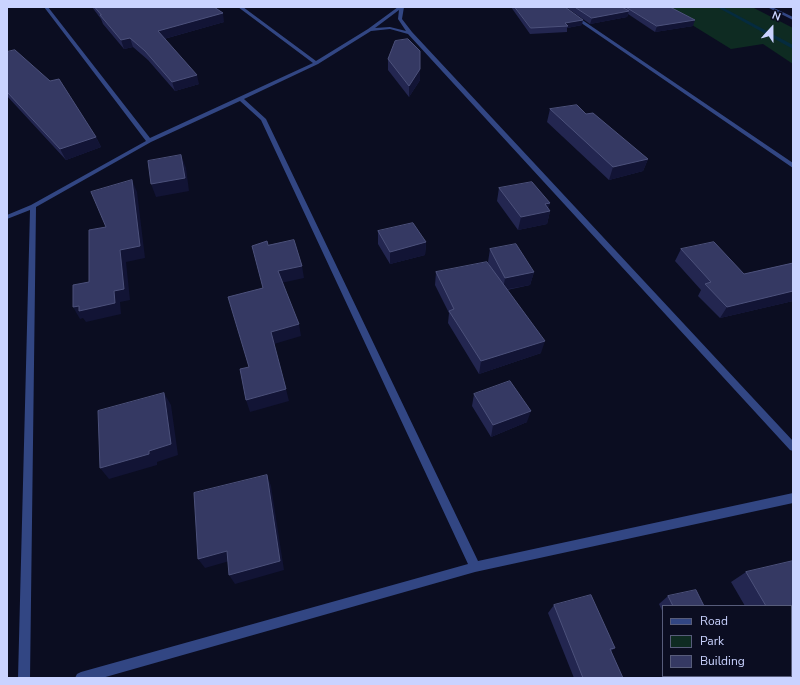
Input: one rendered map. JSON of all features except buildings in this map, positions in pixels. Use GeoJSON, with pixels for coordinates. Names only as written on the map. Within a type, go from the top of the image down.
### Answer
{"type":"FeatureCollection","features":[{"type":"Feature","properties":{"kind":"street"},"geometry":{"type":"LineString","coordinates":[[46,7],[149,141]]}},
{"type":"Feature","properties":{"kind":"street"},"geometry":{"type":"LineString","coordinates":[[240,7],[316,62]]}},
{"type":"Feature","properties":{"kind":"street"},"geometry":{"type":"LineString","coordinates":[[7,217],[33,206],[149,141],[241,99],[316,62],[370,30],[401,7]]}},
{"type":"Feature","properties":{"kind":"street"},"geometry":{"type":"LineString","coordinates":[[401,7],[400,20],[410,33],[793,447]]}},
{"type":"Feature","properties":{"kind":"street"},"geometry":{"type":"LineString","coordinates":[[560,7],[793,166]]}},
{"type":"Feature","properties":{"kind":"street"},"geometry":{"type":"LineString","coordinates":[[769,7],[793,19]]}},
{"type":"Feature","properties":{"kind":"street"},"geometry":{"type":"LineString","coordinates":[[370,30],[390,28],[410,33]]}},
{"type":"Feature","properties":{"kind":"street"},"geometry":{"type":"LineString","coordinates":[[241,99],[263,119],[475,567]]}},
{"type":"Feature","properties":{"kind":"street"},"geometry":{"type":"LineString","coordinates":[[24,678],[33,206]]}},
{"type":"Feature","properties":{"kind":"street"},"geometry":{"type":"LineString","coordinates":[[81,678],[475,567],[793,498]]}},
{"type":"Feature","properties":{"kind":"green space"},"geometry":{"type":"Polygon","coordinates":[[[663,7],[752,7],[793,28],[793,64],[763,44],[731,49],[663,7]]]}},
{"type":"Feature","properties":{"kind":"waterway"},"geometry":{"type":"LineString","coordinates":[[719,7],[793,47]]}}]}
